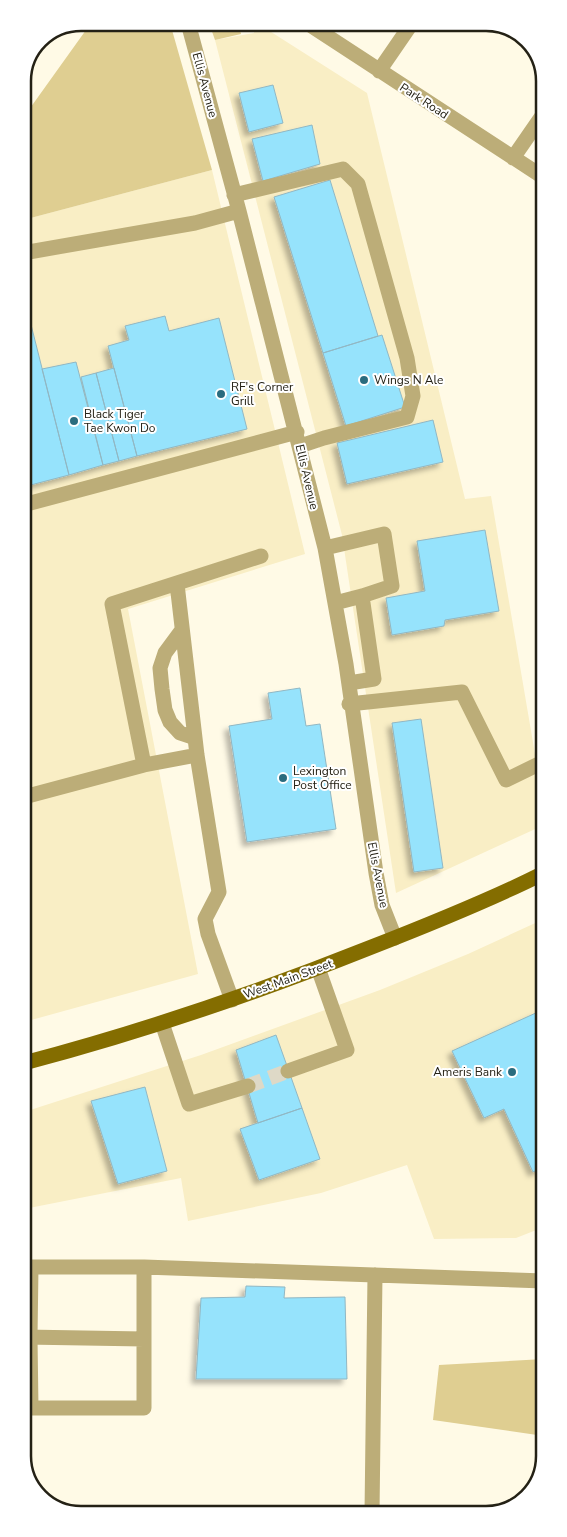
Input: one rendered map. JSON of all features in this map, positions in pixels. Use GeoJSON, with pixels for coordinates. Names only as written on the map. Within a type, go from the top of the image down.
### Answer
{"type":"FeatureCollection","features":[{"type":"Feature","properties":{"kind":"main road","name":"West Main Street"},"geometry":{"type":"LineString","coordinates":[[31,1061],[162,1023],[232,1000],[395,938],[536,876]]}},
{"type":"Feature","properties":{"kind":"street","name":"Ellis Avenue"},"geometry":{"type":"LineString","coordinates":[[190,31],[326,548],[349,682],[376,873],[382,905],[395,938]]}},
{"type":"Feature","properties":{"kind":"street","name":"Park Road"},"geometry":{"type":"LineString","coordinates":[[319,31],[536,173]]}},
{"type":"Feature","properties":{"kind":"street"},"geometry":{"type":"LineString","coordinates":[[379,71],[406,31]]}},
{"type":"Feature","properties":{"kind":"street"},"geometry":{"type":"LineString","coordinates":[[513,158],[536,125]]}},
{"type":"Feature","properties":{"kind":"street"},"geometry":{"type":"LineString","coordinates":[[31,502],[298,439],[324,438],[407,417],[413,396],[407,358],[358,184],[343,169],[234,195]]}},
{"type":"Feature","properties":{"kind":"street"},"geometry":{"type":"LineString","coordinates":[[31,252],[195,223],[239,211]]}},
{"type":"Feature","properties":{"kind":"street"},"geometry":{"type":"LineString","coordinates":[[326,548],[384,534],[392,586],[336,603]]}},
{"type":"Feature","properties":{"kind":"street"},"geometry":{"type":"LineString","coordinates":[[144,765],[112,604],[261,556]]}},
{"type":"Feature","properties":{"kind":"street"},"geometry":{"type":"LineString","coordinates":[[177,584],[197,755],[219,892],[205,919],[208,934],[232,1000]]}},
{"type":"Feature","properties":{"kind":"street"},"geometry":{"type":"LineString","coordinates":[[349,682],[374,679],[362,596]]}},
{"type":"Feature","properties":{"kind":"street"},"geometry":{"type":"LineString","coordinates":[[182,630],[165,653],[160,668],[162,689],[165,710],[170,722],[180,733],[195,738]]}},
{"type":"Feature","properties":{"kind":"street"},"geometry":{"type":"LineString","coordinates":[[351,704],[462,692],[506,780],[536,766]]}},
{"type":"Feature","properties":{"kind":"street"},"geometry":{"type":"LineString","coordinates":[[31,795],[144,765],[197,755]]}},
{"type":"Feature","properties":{"kind":"street"},"geometry":{"type":"LineString","coordinates":[[288,1071],[347,1050],[318,968]]}},
{"type":"Feature","properties":{"kind":"street"},"geometry":{"type":"LineString","coordinates":[[162,1023],[188,1104],[248,1086]]}},
{"type":"Feature","properties":{"kind":"street"},"geometry":{"type":"LineString","coordinates":[[31,1267],[144,1267],[536,1281]]}},
{"type":"Feature","properties":{"kind":"street"},"geometry":{"type":"LineString","coordinates":[[31,1408],[144,1408],[144,1267]]}},
{"type":"Feature","properties":{"kind":"street"},"geometry":{"type":"LineString","coordinates":[[372,1506],[375,1275]]}},
{"type":"Feature","properties":{"kind":"street"},"geometry":{"type":"LineString","coordinates":[[31,1338],[144,1339]]}},
{"type":"Feature","properties":{"kind":"shaded area"},"geometry":{"type":"Polygon","coordinates":[[[85,31],[172,31],[212,170],[31,218],[31,107],[85,31]]]}},
{"type":"Feature","properties":{"kind":"shaded area"},"geometry":{"type":"Polygon","coordinates":[[[212,31],[240,31],[241,34],[215,40],[212,31]]]}},
{"type":"Feature","properties":{"kind":"shaded area"},"geometry":{"type":"Polygon","coordinates":[[[254,31],[270,31],[367,93],[465,499],[491,496],[536,760],[536,829],[396,893],[342,535],[215,40],[254,33],[254,31]]]}},
{"type":"Feature","properties":{"kind":"shaded area"},"geometry":{"type":"Polygon","coordinates":[[[212,170],[305,554],[128,609],[198,974],[31,1020],[31,218],[212,170]]]}},
{"type":"Feature","properties":{"kind":"shaded area"},"geometry":{"type":"Polygon","coordinates":[[[536,923],[536,1230],[516,1238],[434,1239],[407,1165],[321,1193],[188,1221],[181,1178],[31,1208],[31,1110],[201,1055],[380,990],[468,954],[536,923]]]}},
{"type":"Feature","properties":{"kind":"shaded area"},"geometry":{"type":"Polygon","coordinates":[[[536,1359],[536,1435],[433,1420],[439,1365],[536,1359]]]}},
{"type":"Feature","properties":{"kind":"building"},"geometry":{"type":"Polygon","coordinates":[[[273,85],[283,123],[249,132],[239,93],[273,85]]]}},
{"type":"Feature","properties":{"kind":"building"},"geometry":{"type":"Polygon","coordinates":[[[312,125],[320,164],[263,181],[252,139],[312,125]]]}},
{"type":"Feature","properties":{"kind":"building"},"geometry":{"type":"Polygon","coordinates":[[[330,180],[378,336],[323,353],[274,197],[330,180]]]}},
{"type":"Feature","properties":{"kind":"building"},"geometry":{"type":"Polygon","coordinates":[[[165,316],[169,331],[219,318],[247,429],[137,456],[108,346],[129,340],[125,326],[165,316]]]}},
{"type":"Feature","properties":{"kind":"building"},"geometry":{"type":"Polygon","coordinates":[[[31,325],[69,475],[31,485],[31,325]]]}},
{"type":"Feature","properties":{"kind":"building","name":"Wings N Ale"},"geometry":{"type":"Polygon","coordinates":[[[382,335],[405,407],[346,426],[323,353],[382,335]]]}},
{"type":"Feature","properties":{"kind":"building","name":"Black Tiger Tae Kwon Do"},"geometry":{"type":"Polygon","coordinates":[[[76,362],[103,465],[69,475],[42,369],[76,362]]]}},
{"type":"Feature","properties":{"kind":"building"},"geometry":{"type":"Polygon","coordinates":[[[114,368],[137,456],[119,461],[96,373],[114,368]]]}},
{"type":"Feature","properties":{"kind":"building"},"geometry":{"type":"Polygon","coordinates":[[[96,373],[119,461],[103,465],[81,377],[96,373]]]}},
{"type":"Feature","properties":{"kind":"building"},"geometry":{"type":"Polygon","coordinates":[[[433,420],[443,462],[347,484],[337,443],[433,420]]]}},
{"type":"Feature","properties":{"kind":"building"},"geometry":{"type":"Polygon","coordinates":[[[485,530],[499,611],[445,620],[444,626],[392,635],[386,598],[425,591],[417,541],[485,530]]]}},
{"type":"Feature","properties":{"kind":"building","name":"Lexington Post Office"},"geometry":{"type":"Polygon","coordinates":[[[300,688],[306,726],[320,724],[336,829],[247,842],[229,726],[272,719],[268,693],[300,688]]]}},
{"type":"Feature","properties":{"kind":"building"},"geometry":{"type":"Polygon","coordinates":[[[421,719],[443,868],[414,872],[392,723],[421,719]]]}},
{"type":"Feature","properties":{"kind":"building"},"geometry":{"type":"Polygon","coordinates":[[[536,1013],[536,1171],[533,1172],[504,1109],[484,1118],[452,1051],[536,1013]]]}},
{"type":"Feature","properties":{"kind":"building"},"geometry":{"type":"Polygon","coordinates":[[[276,1035],[302,1108],[258,1123],[236,1050],[276,1035]]]}},
{"type":"Feature","properties":{"kind":"building"},"geometry":{"type":"Polygon","coordinates":[[[145,1087],[167,1171],[118,1184],[91,1101],[145,1087]]]}},
{"type":"Feature","properties":{"kind":"building"},"geometry":{"type":"Polygon","coordinates":[[[302,1108],[320,1159],[259,1180],[240,1129],[302,1108]]]}},
{"type":"Feature","properties":{"kind":"building"},"geometry":{"type":"Polygon","coordinates":[[[246,1286],[285,1287],[284,1298],[345,1297],[347,1379],[196,1379],[201,1298],[245,1297],[246,1286]]]}},
{"type":"Feature","properties":{"kind":"tunnel"},"geometry":{"type":"LineString","coordinates":[[248,1086],[288,1071]]}},
{"type":"Feature","properties":{"kind":"place","name":"Wings N Ale"},"geometry":{"type":"Point","coordinates":[364,380]}},
{"type":"Feature","properties":{"kind":"place","name":"RF's Corner Grill"},"geometry":{"type":"Point","coordinates":[221,394]}},
{"type":"Feature","properties":{"kind":"place","name":"Black Tiger Tae Kwon Do"},"geometry":{"type":"Point","coordinates":[74,421]}},
{"type":"Feature","properties":{"kind":"place","name":"Lexington Post Office"},"geometry":{"type":"Point","coordinates":[283,778]}},
{"type":"Feature","properties":{"kind":"place","name":"Ameris Bank"},"geometry":{"type":"Point","coordinates":[512,1072]}}]}
